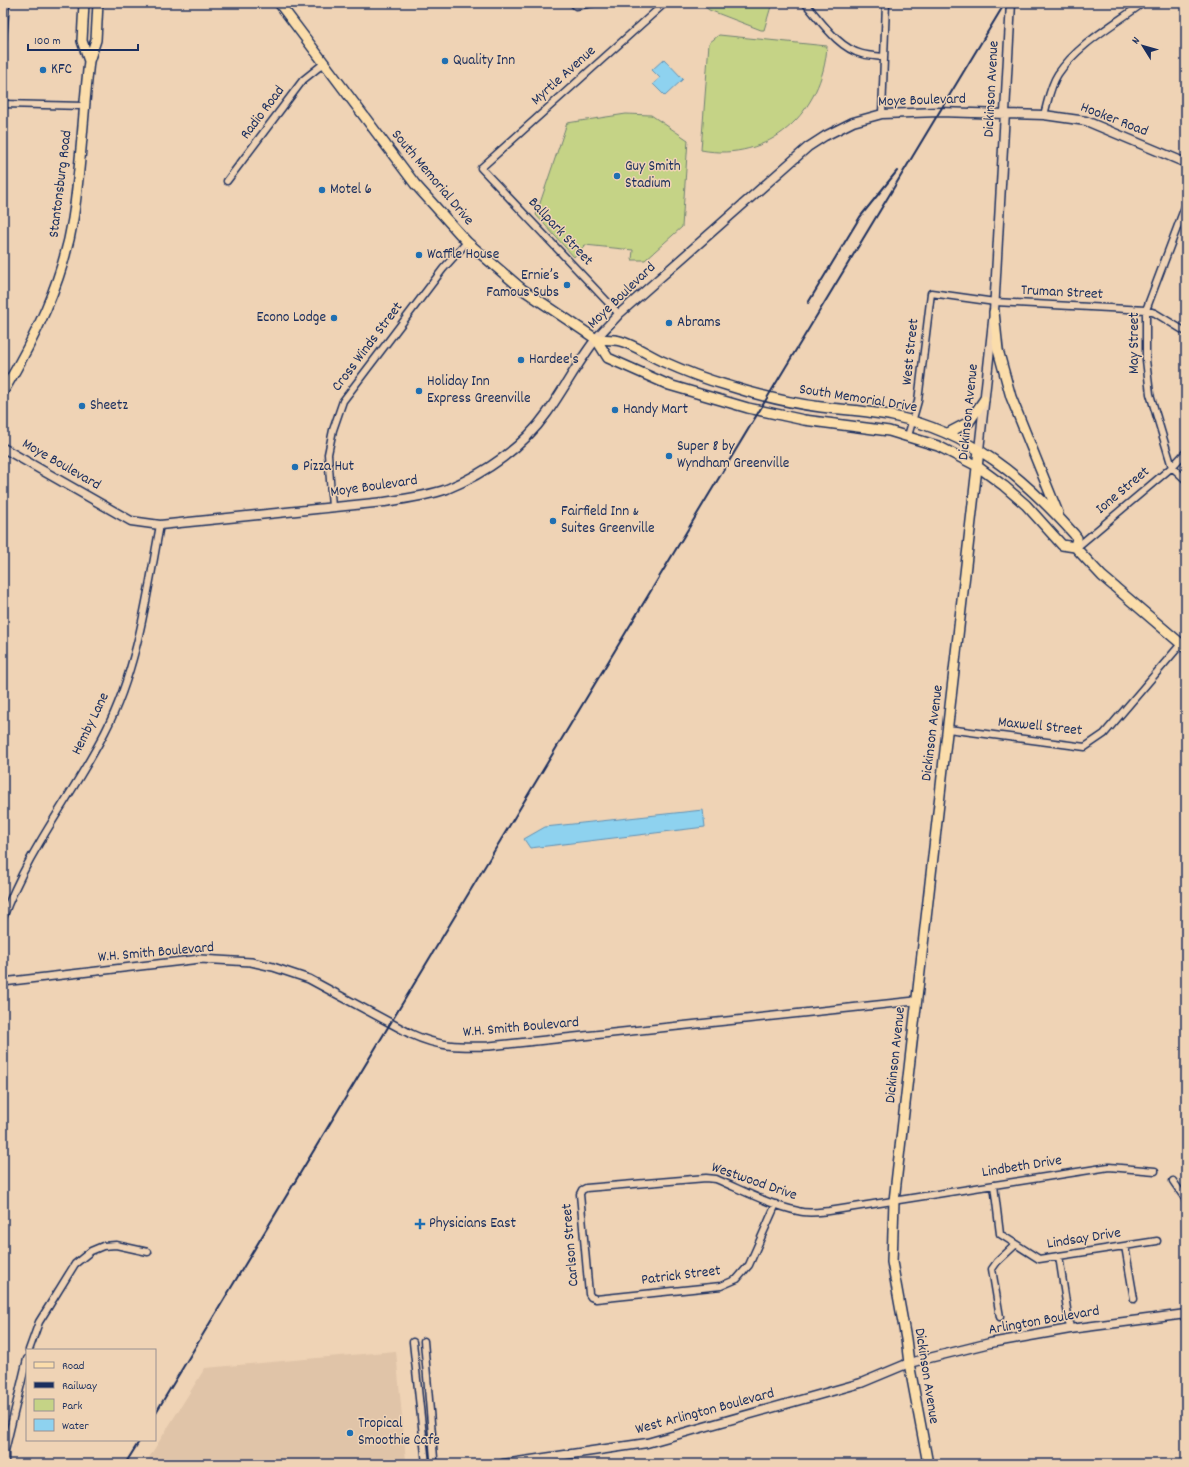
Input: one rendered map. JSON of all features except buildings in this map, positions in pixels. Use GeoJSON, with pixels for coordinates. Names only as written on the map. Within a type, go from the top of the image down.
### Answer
{"type":"FeatureCollection","features":[{"type":"Feature","properties":{"kind":"main road","name":"Stantonsburg Road"},"geometry":{"type":"LineString","coordinates":[[84,3],[82,41],[89,62]]}},
{"type":"Feature","properties":{"kind":"main road","name":"Stantonsburg Road"},"geometry":{"type":"LineString","coordinates":[[3,392],[27,350],[48,305],[66,252],[73,220],[78,182],[84,106],[89,62],[96,40],[98,3]]}},
{"type":"Feature","properties":{"kind":"main road","name":"South Memorial Drive"},"geometry":{"type":"LineString","coordinates":[[279,3],[323,64],[415,184],[467,242],[522,289],[596,339],[608,358],[648,377],[690,392],[789,417],[877,428],[938,446],[977,466],[1016,496],[1062,545],[1075,548],[1102,576],[1184,646]]}},
{"type":"Feature","properties":{"kind":"main road","name":"Dickinson Avenue"},"geometry":{"type":"LineString","coordinates":[[928,1464],[908,1363],[906,1339],[892,1262],[894,1201],[915,1001],[948,729],[995,302],[1011,3]]}},
{"type":"Feature","properties":{"kind":"main road","name":"Moye Boulevard"},"geometry":{"type":"LineString","coordinates":[[3,448],[131,521],[160,525],[332,507],[419,496],[446,489],[492,466],[519,444],[547,414],[596,339],[619,314],[808,147],[825,136],[853,122],[882,114],[939,112],[1005,113]]}},
{"type":"Feature","properties":{"kind":"main road","name":"Hooker Road"},"geometry":{"type":"LineString","coordinates":[[1005,113],[1044,115],[1086,121],[1186,163]]}},
{"type":"Feature","properties":{"kind":"main road"},"geometry":{"type":"LineString","coordinates":[[994,312],[998,350],[1011,397],[1060,518]]}},
{"type":"Feature","properties":{"kind":"main road","name":"South Memorial Drive"},"geometry":{"type":"LineString","coordinates":[[596,339],[620,342],[678,369],[726,385],[767,396],[820,407],[874,412],[912,421],[948,433],[979,450],[1022,481],[1060,518],[1077,538],[1075,548]]}},
{"type":"Feature","properties":{"kind":"main road"},"geometry":{"type":"LineString","coordinates":[[948,433],[969,422],[984,400]]}},
{"type":"Feature","properties":{"kind":"main road","name":"Arlington Boulevard"},"geometry":{"type":"LineString","coordinates":[[908,1363],[990,1343],[1070,1329],[1186,1314]]}},
{"type":"Feature","properties":{"kind":"main road","name":"West Arlington Boulevard"},"geometry":{"type":"LineString","coordinates":[[503,1464],[647,1443],[861,1383],[908,1363]]}},
{"type":"Feature","properties":{"kind":"street"},"geometry":{"type":"LineString","coordinates":[[3,38],[6,3]]}},
{"type":"Feature","properties":{"kind":"street"},"geometry":{"type":"LineString","coordinates":[[574,4],[593,3]]}},
{"type":"Feature","properties":{"kind":"street","name":"Myrtle Avenue"},"geometry":{"type":"LineString","coordinates":[[481,168],[665,3]]}},
{"type":"Feature","properties":{"kind":"street"},"geometry":{"type":"LineString","coordinates":[[805,3],[834,36],[849,48],[862,54],[884,57]]}},
{"type":"Feature","properties":{"kind":"street"},"geometry":{"type":"LineString","coordinates":[[882,114],[886,3]]}},
{"type":"Feature","properties":{"kind":"street"},"geometry":{"type":"LineString","coordinates":[[1044,115],[1051,88],[1058,74],[1083,48],[1143,3]]}},
{"type":"Feature","properties":{"kind":"street","name":"Radio Road"},"geometry":{"type":"LineString","coordinates":[[227,181],[303,80],[323,64]]}},
{"type":"Feature","properties":{"kind":"street"},"geometry":{"type":"LineString","coordinates":[[3,104],[84,106]]}},
{"type":"Feature","properties":{"kind":"street","name":"Ballpark Street"},"geometry":{"type":"LineString","coordinates":[[481,168],[619,314]]}},
{"type":"Feature","properties":{"kind":"street","name":"May Street"},"geometry":{"type":"LineString","coordinates":[[1172,467],[1150,394],[1146,360],[1146,310],[1186,204]]}},
{"type":"Feature","properties":{"kind":"street","name":"Cross Winds Street"},"geometry":{"type":"LineString","coordinates":[[332,507],[328,454],[333,430],[343,401],[443,269],[467,242]]}},
{"type":"Feature","properties":{"kind":"street","name":"Truman Street"},"geometry":{"type":"LineString","coordinates":[[931,294],[995,302],[1146,310],[1155,313],[1186,332]]}},
{"type":"Feature","properties":{"kind":"street","name":"West Street"},"geometry":{"type":"LineString","coordinates":[[908,436],[920,394],[931,294]]}},
{"type":"Feature","properties":{"kind":"street","name":"Ione Street"},"geometry":{"type":"LineString","coordinates":[[1075,548],[1172,467],[1186,452]]}},
{"type":"Feature","properties":{"kind":"street"},"geometry":{"type":"LineString","coordinates":[[1172,467],[1186,480]]}},
{"type":"Feature","properties":{"kind":"street","name":"Hemby Lane"},"geometry":{"type":"LineString","coordinates":[[3,918],[13,889],[105,732],[133,663],[160,525]]}},
{"type":"Feature","properties":{"kind":"street","name":"Maxwell Street"},"geometry":{"type":"LineString","coordinates":[[948,729],[1085,747],[1104,734],[1184,646]]}},
{"type":"Feature","properties":{"kind":"street","name":"W.H. Smith Boulevard"},"geometry":{"type":"LineString","coordinates":[[3,982],[200,959],[251,962],[273,967],[309,979],[421,1038],[454,1047],[489,1046],[915,1001]]}},
{"type":"Feature","properties":{"kind":"street","name":"Lindbeth Drive"},"geometry":{"type":"LineString","coordinates":[[894,1201],[1110,1167],[1155,1171]]}},
{"type":"Feature","properties":{"kind":"street","name":"Westwood Drive"},"geometry":{"type":"LineString","coordinates":[[582,1190],[706,1178],[716,1180],[798,1212],[811,1213],[894,1201]]}},
{"type":"Feature","properties":{"kind":"street"},"geometry":{"type":"LineString","coordinates":[[1173,1181],[1182,1191],[1186,1200]]}},
{"type":"Feature","properties":{"kind":"street","name":"Lindsay Drive"},"geometry":{"type":"LineString","coordinates":[[994,1185],[1000,1234],[1039,1259],[1156,1241]]}},
{"type":"Feature","properties":{"kind":"street","name":"Carlson Street"},"geometry":{"type":"LineString","coordinates":[[582,1190],[580,1194],[589,1294],[591,1297]]}},
{"type":"Feature","properties":{"kind":"street","name":"Patrick Street"},"geometry":{"type":"LineString","coordinates":[[591,1297],[596,1299],[708,1288],[730,1283],[743,1273],[749,1265],[776,1204]]}},
{"type":"Feature","properties":{"kind":"street"},"geometry":{"type":"LineString","coordinates":[[29,1349],[39,1322],[75,1264],[91,1251],[103,1246],[116,1245],[148,1252]]}},
{"type":"Feature","properties":{"kind":"street"},"geometry":{"type":"LineString","coordinates":[[1000,1317],[992,1269],[997,1262],[1015,1245]]}},
{"type":"Feature","properties":{"kind":"street"},"geometry":{"type":"LineString","coordinates":[[1125,1246],[1134,1300]]}},
{"type":"Feature","properties":{"kind":"street"},"geometry":{"type":"LineString","coordinates":[[1059,1256],[1070,1329]]}},
{"type":"Feature","properties":{"kind":"street"},"geometry":{"type":"LineString","coordinates":[[424,1341],[434,1458],[433,1464]]}},
{"type":"Feature","properties":{"kind":"street"},"geometry":{"type":"LineString","coordinates":[[413,1342],[424,1460],[426,1464]]}},
{"type":"Feature","properties":{"kind":"street"},"geometry":{"type":"LineString","coordinates":[[5,1464],[5,1451],[26,1363]]}},
{"type":"Feature","properties":{"kind":"shaded area"},"geometry":{"type":"Polygon","coordinates":[[[396,1351],[406,1461],[378,1464],[145,1464],[205,1368],[396,1351]]]}},
{"type":"Feature","properties":{"kind":"green space"},"geometry":{"type":"Polygon","coordinates":[[[700,3],[772,3],[764,30],[761,30],[709,10],[700,3]]]}},
{"type":"Feature","properties":{"kind":"green space"},"geometry":{"type":"Polygon","coordinates":[[[719,35],[827,46],[823,70],[815,92],[803,111],[788,128],[770,140],[749,149],[726,152],[701,150],[709,43],[719,35]]]}},
{"type":"Feature","properties":{"kind":"green space","name":"Guy Smith Stadium"},"geometry":{"type":"Polygon","coordinates":[[[626,114],[651,115],[688,140],[682,227],[645,260],[632,260],[633,250],[585,245],[574,257],[536,215],[567,123],[626,114]]]}},
{"type":"Feature","properties":{"kind":"water"},"geometry":{"type":"Polygon","coordinates":[[[664,59],[683,79],[665,96],[653,84],[660,78],[652,70],[664,59]]]}},
{"type":"Feature","properties":{"kind":"water"},"geometry":{"type":"Polygon","coordinates":[[[703,810],[705,827],[530,848],[524,839],[545,827],[703,810]]]}},
{"type":"Feature","properties":{"kind":"railway"},"geometry":{"type":"LineString","coordinates":[[156,1412],[1005,3]]}},
{"type":"Feature","properties":{"kind":"railway"},"geometry":{"type":"LineString","coordinates":[[808,303],[860,217],[897,171]]}},
{"type":"Feature","properties":{"kind":"railway"},"geometry":{"type":"LineString","coordinates":[[125,1464],[139,1441]]}},
{"type":"Feature","properties":{"kind":"place","name":"Quality Inn"},"geometry":{"type":"Point","coordinates":[445,61]}},
{"type":"Feature","properties":{"kind":"place","name":"KFC"},"geometry":{"type":"Point","coordinates":[43,70]}},
{"type":"Feature","properties":{"kind":"place","name":"Guy Smith Stadium"},"geometry":{"type":"Point","coordinates":[617,176]}},
{"type":"Feature","properties":{"kind":"place","name":"Motel 6"},"geometry":{"type":"Point","coordinates":[322,190]}},
{"type":"Feature","properties":{"kind":"place","name":"Waffle House"},"geometry":{"type":"Point","coordinates":[419,255]}},
{"type":"Feature","properties":{"kind":"place","name":"Ernie’s Famous Subs"},"geometry":{"type":"Point","coordinates":[567,285]}},
{"type":"Feature","properties":{"kind":"place","name":"Econo Lodge"},"geometry":{"type":"Point","coordinates":[334,318]}},
{"type":"Feature","properties":{"kind":"place","name":"Abrams"},"geometry":{"type":"Point","coordinates":[669,323]}},
{"type":"Feature","properties":{"kind":"place","name":"Hardee's"},"geometry":{"type":"Point","coordinates":[521,360]}},
{"type":"Feature","properties":{"kind":"place","name":"Holiday Inn Express Greenville"},"geometry":{"type":"Point","coordinates":[419,391]}},
{"type":"Feature","properties":{"kind":"place","name":"Sheetz"},"geometry":{"type":"Point","coordinates":[82,406]}},
{"type":"Feature","properties":{"kind":"place","name":"Handy Mart"},"geometry":{"type":"Point","coordinates":[615,410]}},
{"type":"Feature","properties":{"kind":"place","name":"Super 8 by Wyndham Greenville"},"geometry":{"type":"Point","coordinates":[669,456]}},
{"type":"Feature","properties":{"kind":"place","name":"Pizza Hut"},"geometry":{"type":"Point","coordinates":[295,467]}},
{"type":"Feature","properties":{"kind":"place","name":"Fairfield Inn & Suites Greenville"},"geometry":{"type":"Point","coordinates":[553,521]}},
{"type":"Feature","properties":{"kind":"place","name":"Physicians East"},"geometry":{"type":"Point","coordinates":[420,1224]}},
{"type":"Feature","properties":{"kind":"place","name":"Tropical Smoothie Cafe"},"geometry":{"type":"Point","coordinates":[350,1433]}}]}
